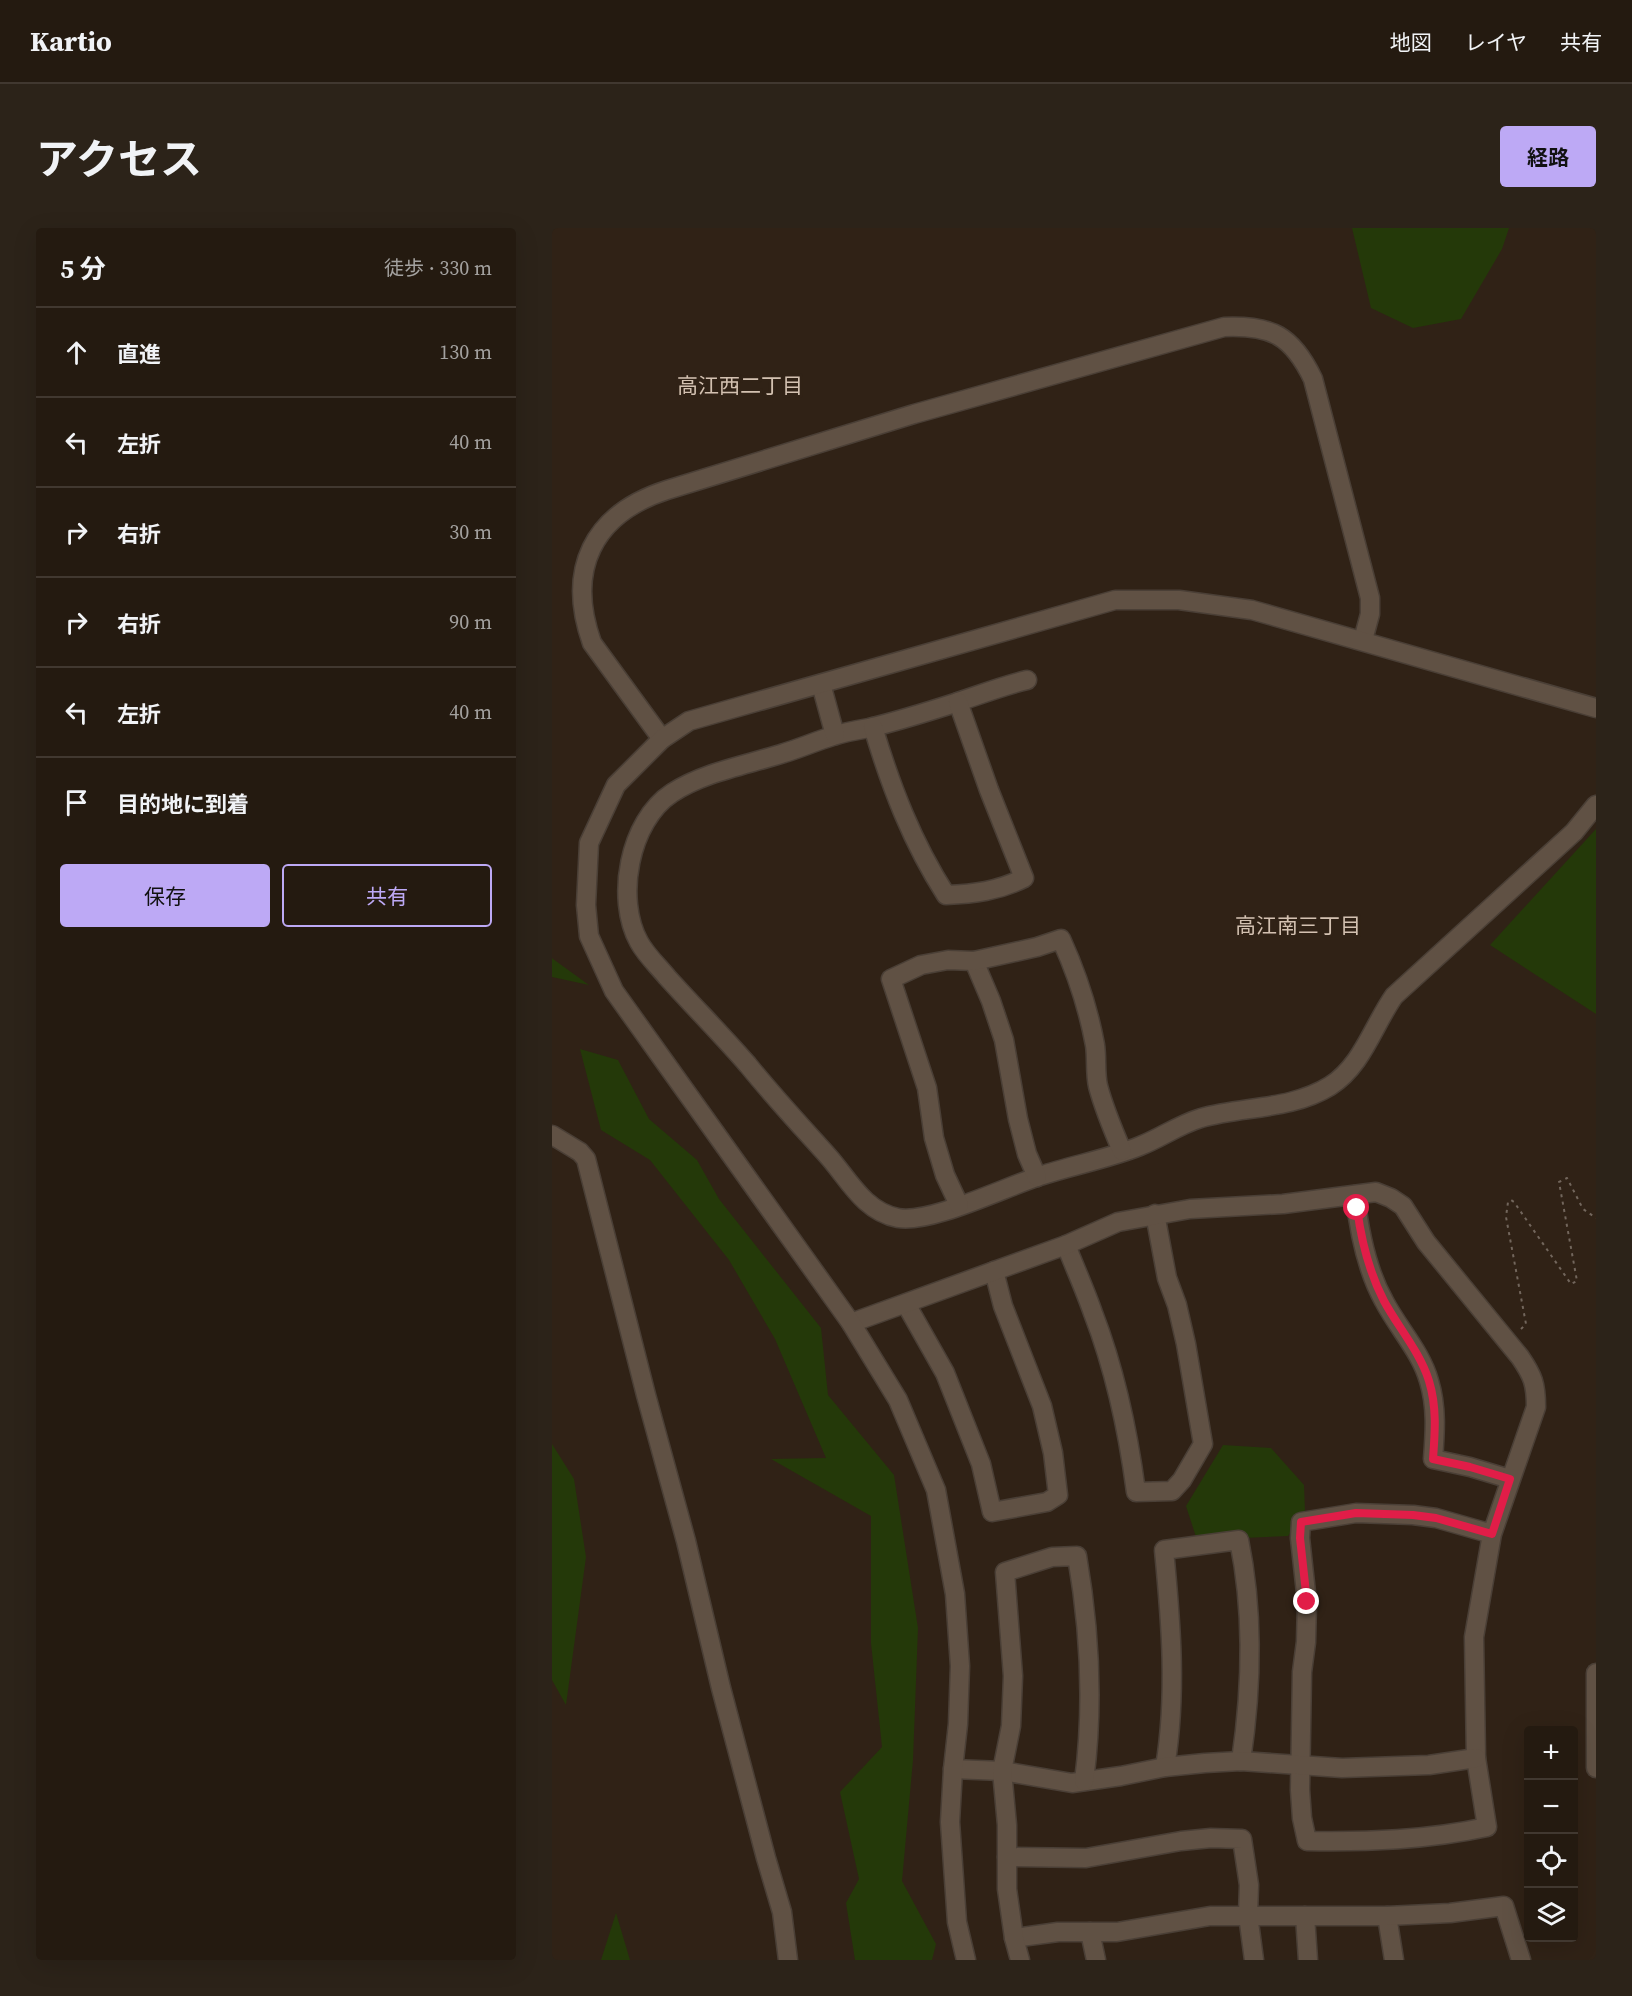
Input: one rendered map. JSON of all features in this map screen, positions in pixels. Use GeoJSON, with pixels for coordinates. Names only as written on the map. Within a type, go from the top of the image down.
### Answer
{"type":"FeatureCollection","features":[{"type":"Feature","properties":{"kind":"street"},"geometry":{"type":"LineString","coordinates":[[662,739],[592,643],[586,625],[582,603],[582,584],[586,562],[593,544],[606,526],[619,514],[650,496],[700,480],[914,414],[1224,327],[1249,326],[1269,331],[1290,342],[1304,359],[1313,378],[1370,598],[1370,614],[1363,640]]}},
{"type":"Feature","properties":{"kind":"street"},"geometry":{"type":"LineString","coordinates":[[966,1960],[956,1911],[951,1822],[960,1666],[955,1594],[936,1490],[898,1400],[851,1323],[614,991],[590,936],[586,905],[589,843],[616,785],[662,739],[689,721],[1115,600],[1179,600],[1252,610],[1596,708]]}},
{"type":"Feature","properties":{"kind":"street"},"geometry":{"type":"LineString","coordinates":[[1027,680],[873,727],[835,735],[724,771],[669,795],[643,826],[632,850],[627,875],[631,922],[639,943],[657,966],[729,1043],[831,1159],[862,1199],[898,1218],[918,1218],[939,1213],[1037,1177],[1139,1147],[1177,1126],[1199,1119],[1242,1109],[1285,1104],[1305,1099],[1343,1077],[1354,1065],[1383,1012],[1395,996],[1574,832],[1596,806]]}},
{"type":"Feature","properties":{"kind":"street"},"geometry":{"type":"LineString","coordinates":[[821,684],[835,735]]}},
{"type":"Feature","properties":{"kind":"street"},"geometry":{"type":"LineString","coordinates":[[873,727],[888,776],[908,828],[946,895],[996,890],[1024,878],[958,702]]}},
{"type":"Feature","properties":{"kind":"street"},"geometry":{"type":"LineString","coordinates":[[959,1205],[945,1175],[934,1138],[927,1088],[891,979],[921,965],[948,960],[974,961],[1037,947],[1061,939],[1077,973],[1087,1005],[1095,1048],[1098,1083],[1106,1113],[1122,1152]]}},
{"type":"Feature","properties":{"kind":"street"},"geometry":{"type":"LineString","coordinates":[[974,961],[1004,1040],[1018,1119],[1027,1154],[1037,1177]]}},
{"type":"Feature","properties":{"kind":"street"},"geometry":{"type":"LineString","coordinates":[[552,1135],[580,1152],[586,1159],[686,1541],[721,1688],[782,1912],[788,1960]]}},
{"type":"Feature","properties":{"kind":"street"},"geometry":{"type":"LineString","coordinates":[[851,1323],[1066,1245],[1118,1222],[1155,1214],[1190,1209],[1283,1204],[1376,1192],[1403,1206],[1426,1242],[1532,1375],[1536,1407],[1492,1534],[1474,1637],[1476,1758],[1487,1827],[1457,1834],[1395,1840],[1307,1841],[1302,1818],[1301,1766],[1302,1672],[1306,1642],[1307,1602],[1300,1538],[1301,1522],[1356,1513],[1413,1515],[1436,1518],[1492,1534]]}},
{"type":"Feature","properties":{"kind":"street"},"geometry":{"type":"LineString","coordinates":[[1355,1195],[1360,1232],[1374,1279],[1429,1380],[1435,1429],[1433,1459],[1510,1479]]}},
{"type":"Feature","properties":{"kind":"street"},"geometry":{"type":"LineString","coordinates":[[1066,1245],[1094,1314],[1110,1363],[1131,1455],[1136,1492],[1172,1491],[1182,1480],[1203,1444],[1186,1344],[1177,1305],[1167,1278],[1155,1214]]}},
{"type":"Feature","properties":{"kind":"street"},"geometry":{"type":"LineString","coordinates":[[906,1304],[950,1383],[981,1464],[992,1512],[1047,1502],[1058,1495],[1053,1453],[1042,1406],[1003,1306],[994,1271]]}},
{"type":"Feature","properties":{"kind":"street"},"geometry":{"type":"LineString","coordinates":[[1165,1767],[1169,1745],[1172,1672],[1164,1550],[1239,1540],[1246,1575],[1250,1644],[1247,1725],[1241,1761]]}},
{"type":"Feature","properties":{"kind":"street"},"geometry":{"type":"LineString","coordinates":[[1020,1960],[1014,1938],[1007,1889],[1007,1826],[1002,1771],[1011,1726],[1013,1676],[1005,1572],[1052,1557],[1077,1556],[1086,1609],[1091,1702],[1089,1750],[1084,1781]]}},
{"type":"Feature","properties":{"kind":"street"},"geometry":{"type":"LineString","coordinates":[[1596,1673],[1596,1757]]}},
{"type":"Feature","properties":{"kind":"street"},"geometry":{"type":"LineString","coordinates":[[953,1769],[1002,1771],[1072,1783],[1165,1767],[1241,1761],[1342,1768],[1429,1765],[1476,1758]]}},
{"type":"Feature","properties":{"kind":"street"},"geometry":{"type":"LineString","coordinates":[[1007,1857],[1086,1858],[1181,1841],[1211,1838],[1242,1839],[1249,1885],[1248,1915],[1254,1960]]}},
{"type":"Feature","properties":{"kind":"street"},"geometry":{"type":"LineString","coordinates":[[1014,1938],[1058,1932],[1117,1932],[1210,1916],[1387,1916],[1450,1913],[1504,1906],[1521,1960]]}},
{"type":"Feature","properties":{"kind":"street"},"geometry":{"type":"LineString","coordinates":[[1305,1916],[1308,1960]]}},
{"type":"Feature","properties":{"kind":"street"},"geometry":{"type":"LineString","coordinates":[[1387,1916],[1394,1960]]}},
{"type":"Feature","properties":{"kind":"street"},"geometry":{"type":"LineString","coordinates":[[1090,1932],[1096,1960]]}},
{"type":"Feature","properties":{"kind":"path"},"geometry":{"type":"LineString","coordinates":[[1521,1329],[1526,1324],[1506,1217],[1508,1202],[1511,1200],[1514,1202],[1571,1284],[1577,1281],[1558,1182],[1567,1178],[1583,1209],[1596,1218]]}},
{"type":"Feature","properties":{"kind":"green space"},"geometry":{"type":"Polygon","coordinates":[[[1352,228],[1509,228],[1502,249],[1461,319],[1413,328],[1371,308],[1352,228]]]}},
{"type":"Feature","properties":{"kind":"green space"},"geometry":{"type":"Polygon","coordinates":[[[1596,829],[1596,1014],[1490,945],[1596,829]]]}},
{"type":"Feature","properties":{"kind":"green space"},"geometry":{"type":"Polygon","coordinates":[[[553,959],[589,985],[552,977],[553,959]]]}},
{"type":"Feature","properties":{"kind":"green space"},"geometry":{"type":"Polygon","coordinates":[[[580,1049],[618,1060],[649,1119],[697,1160],[719,1199],[821,1328],[828,1395],[894,1475],[918,1628],[913,1760],[902,1881],[936,1944],[932,1960],[855,1960],[846,1903],[859,1879],[840,1792],[882,1747],[871,1643],[871,1516],[771,1459],[826,1458],[775,1339],[729,1260],[650,1160],[601,1130],[580,1049]]]}},
{"type":"Feature","properties":{"kind":"green space"},"geometry":{"type":"Polygon","coordinates":[[[552,1444],[574,1479],[586,1557],[566,1705],[552,1680],[552,1444]]]}},
{"type":"Feature","properties":{"kind":"green space"},"geometry":{"type":"Polygon","coordinates":[[[1223,1445],[1271,1448],[1304,1485],[1305,1512],[1288,1536],[1197,1540],[1186,1506],[1223,1445]]]}},
{"type":"Feature","properties":{"kind":"green space"},"geometry":{"type":"Polygon","coordinates":[[[616,1913],[630,1960],[601,1960],[616,1913]]]}},
{"type":"Feature","properties":{"kind":"district","name":"高江西二丁目"},"geometry":{"type":"Point","coordinates":[740,386]}},
{"type":"Feature","properties":{"kind":"district","name":"高江南三丁目"},"geometry":{"type":"Point","coordinates":[1298,926]}},
{"type":"Feature","properties":{"kind":"route"},"geometry":{"type":"LineString","coordinates":[[1307,1602],[1300,1538],[1301,1522],[1356,1513],[1413,1515],[1467,1525],[1492,1534],[1510,1479],[1433,1459],[1435,1429],[1429,1380],[1374,1279],[1360,1232],[1357,1208]]}}]}
